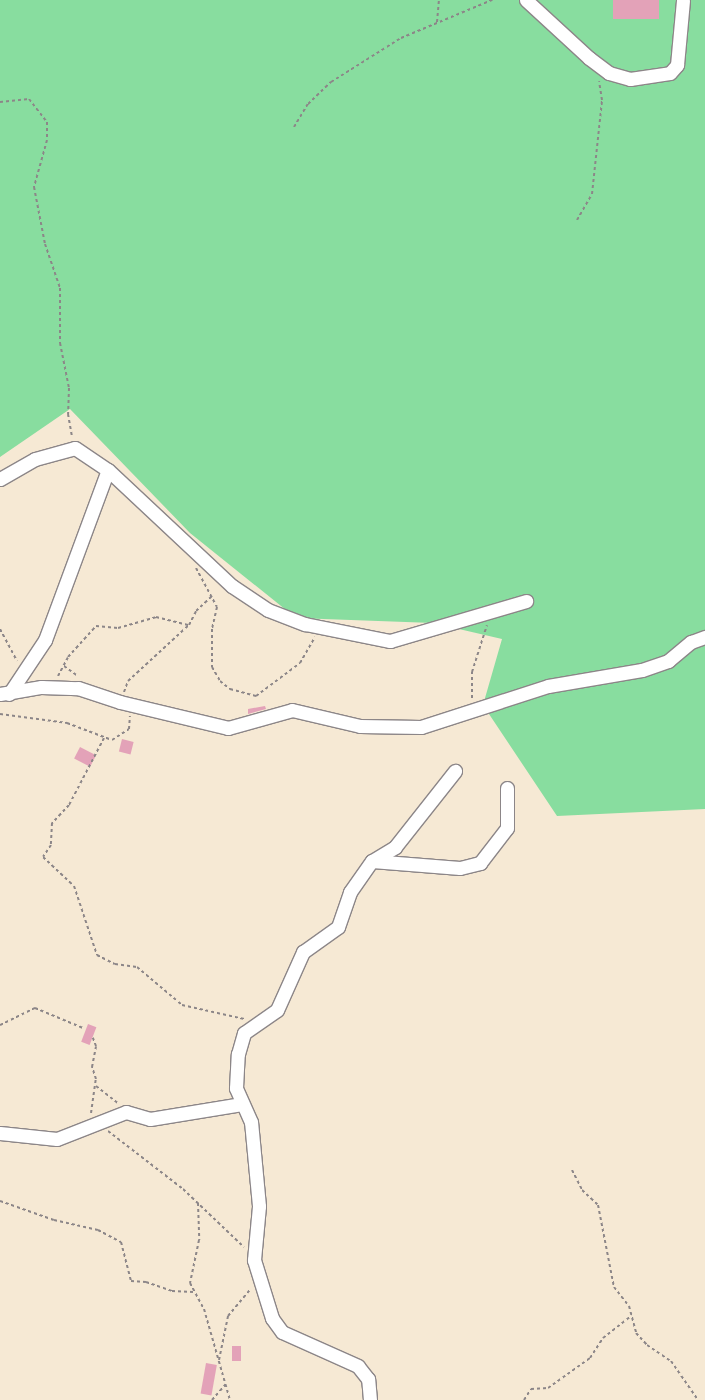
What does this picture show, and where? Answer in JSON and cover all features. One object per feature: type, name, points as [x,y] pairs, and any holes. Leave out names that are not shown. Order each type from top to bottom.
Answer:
[{"type":"street","points":[[526,0],[589,58],[609,73],[630,79],[670,72],[677,65],[683,0]]},
{"type":"street","points":[[1,481],[35,459],[75,448],[108,470],[192,552],[237,590],[268,610],[321,627],[390,641],[526,601]]},
{"type":"street","points":[[5,694],[22,677],[45,640],[108,470]]},
{"type":"street","points":[[5,694],[51,687],[78,688],[124,703],[228,728],[292,710],[360,726],[421,727],[475,711],[548,686],[642,670],[668,661],[691,642],[705,637]]},
{"type":"street","points":[[370,1400],[368,1379],[358,1366],[279,1330],[257,1274],[255,1255],[259,1206],[251,1122],[236,1088],[240,1043],[244,1033],[277,1010],[303,952],[338,927],[350,892],[372,861],[395,847],[455,771]]},
{"type":"street","points":[[372,861],[460,868],[480,863],[507,828],[507,788]]},
{"type":"street","points":[[0,1133],[56,1139],[93,1123],[134,1113],[156,1118],[242,1104]]},
{"type":"path","points":[[437,22],[439,0]]},
{"type":"path","points":[[294,128],[308,104],[331,82],[401,38],[492,0]]},
{"type":"path","points":[[577,220],[592,194],[602,100],[597,77]]},
{"type":"path","points":[[0,102],[29,99],[47,122],[47,140],[34,186],[45,244],[60,288],[60,343],[69,388],[68,414],[75,448]]},
{"type":"path","points":[[192,552],[197,571],[213,595],[217,609],[212,629],[212,667],[220,681],[239,693],[256,696],[300,663],[321,627]]},
{"type":"path","points":[[0,714],[67,723],[93,730],[104,738],[118,738],[128,729],[124,703],[128,681],[189,625],[196,611],[213,595]]},
{"type":"path","points":[[51,687],[68,657],[96,626],[118,628],[156,617],[189,625]]},
{"type":"path","points":[[475,711],[472,672],[482,637],[491,623]]},
{"type":"path","points":[[0,629],[22,677]]},
{"type":"path","points":[[104,738],[69,805],[52,823],[51,845],[43,857],[74,886],[98,955],[115,964],[137,967],[191,1008],[259,1022]]},
{"type":"path","points":[[0,1025],[35,1008],[83,1028]]},
{"type":"path","points":[[94,1038],[96,1085],[93,1123],[198,1203],[255,1255]]},
{"type":"path","points":[[96,1085],[134,1113]]},
{"type":"path","points":[[572,1170],[582,1190],[598,1206],[614,1287],[629,1306],[636,1333],[647,1345],[671,1361],[698,1400]]},
{"type":"path","points":[[0,1201],[54,1220],[98,1230],[121,1242],[131,1281],[146,1282],[172,1292],[193,1292]]},
{"type":"path","points":[[198,1203],[199,1240],[190,1283],[193,1292],[204,1308],[205,1322],[227,1383],[230,1400]]},
{"type":"path","points":[[219,1361],[228,1316],[249,1292],[257,1274]]},
{"type":"path","points":[[524,1400],[531,1389],[548,1388],[590,1358],[603,1338],[631,1316]]},
{"type":"path","points":[[212,1400],[227,1383]]},
{"type":"green space","points":[[0,0],[705,0],[705,809],[557,816],[483,705],[502,639],[433,623],[296,618],[190,533],[70,409],[0,457]]},
{"type":"building","points":[[613,0],[659,0],[659,19],[613,19]]},
{"type":"building","points":[[265,706],[266,709],[248,714],[248,709]]},
{"type":"building","points":[[122,739],[134,742],[130,755],[119,752]]},
{"type":"building","points":[[80,747],[96,755],[90,767],[74,759]]},
{"type":"building","points":[[88,1024],[96,1027],[90,1045],[81,1042]]},
{"type":"building","points":[[232,1346],[241,1346],[241,1361],[232,1361]]},
{"type":"building","points":[[206,1363],[217,1365],[211,1395],[201,1394]]}]
